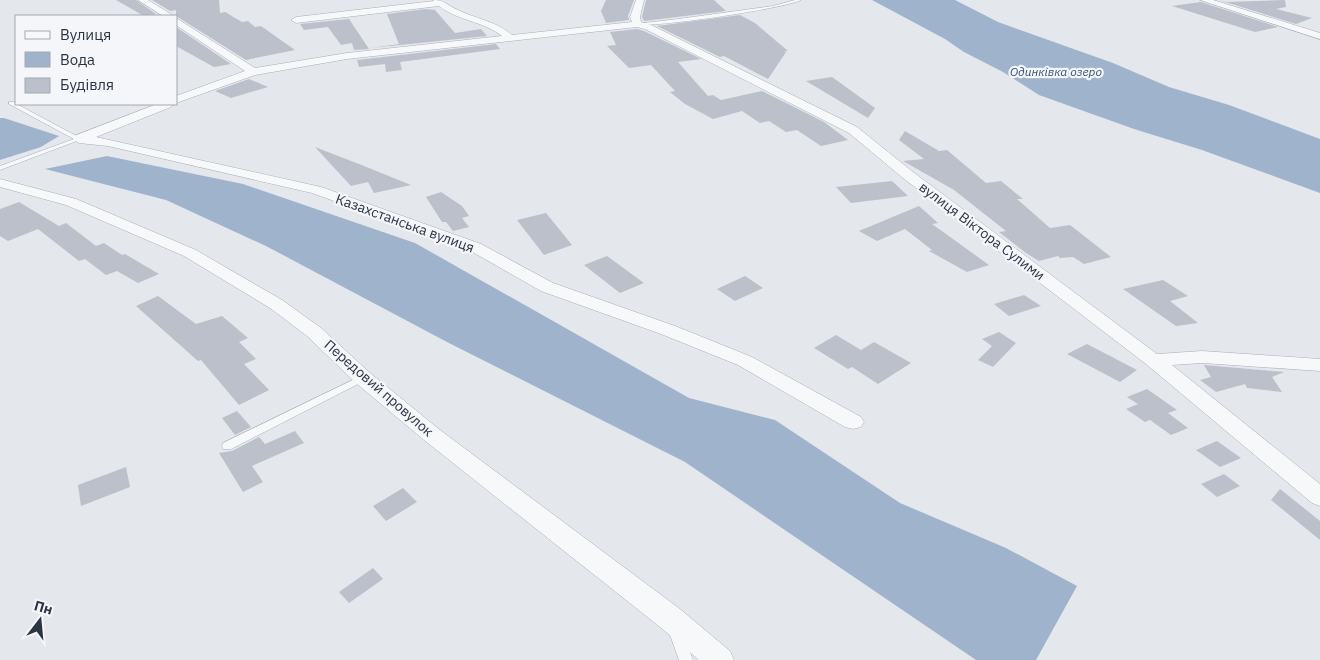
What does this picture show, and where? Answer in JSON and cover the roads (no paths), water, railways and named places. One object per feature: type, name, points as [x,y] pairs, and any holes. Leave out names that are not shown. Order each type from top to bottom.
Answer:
[{"type":"street","points":[[142,0],[167,15]]},
{"type":"street","points":[[178,99],[253,72],[347,56],[637,24],[635,18],[640,0]]},
{"type":"street","points":[[1204,0],[1320,36]]},
{"type":"street","points":[[296,20],[440,2],[455,12],[477,18],[502,30],[509,37]]},
{"type":"street","points":[[178,22],[253,72]]},
{"type":"street","name":"вулиця Віктора Сулими","points":[[637,24],[853,130],[908,175],[1122,338],[1154,360],[1320,497]]},
{"type":"street","points":[[79,139],[164,105]]},
{"type":"street","name":"Казахстанська вулиця","points":[[79,139],[108,142],[316,190],[475,247],[547,288],[668,330],[744,361],[852,422]]},
{"type":"street","name":"Передовий провулок","points":[[0,183],[71,202],[190,253],[276,304],[314,332],[363,378],[440,440],[670,618],[720,660]]},
{"type":"street","points":[[1154,360],[1202,357],[1320,365]]},
{"type":"lane","points":[[637,24],[702,17],[786,4],[799,0]]},
{"type":"lane","points":[[11,103],[79,139]]},
{"type":"lane","points":[[0,168],[79,139]]},
{"type":"lane","points":[[227,446],[363,378]]},
{"type":"lane","points":[[670,618],[686,660]]},
{"type":"water","name":"Одинківка озеро","points":[[872,0],[955,0],[998,22],[1113,63],[1169,87],[1229,105],[1320,139],[1320,193],[1202,150],[1134,129],[1039,95],[945,39]]},
{"type":"water","points":[[0,118],[59,136],[41,147],[0,160]]},
{"type":"water","points":[[107,156],[243,184],[415,243],[689,398],[775,420],[900,503],[1006,548],[1077,586],[1036,660],[976,660],[685,462],[447,342],[266,246],[166,200],[45,169]]}]
